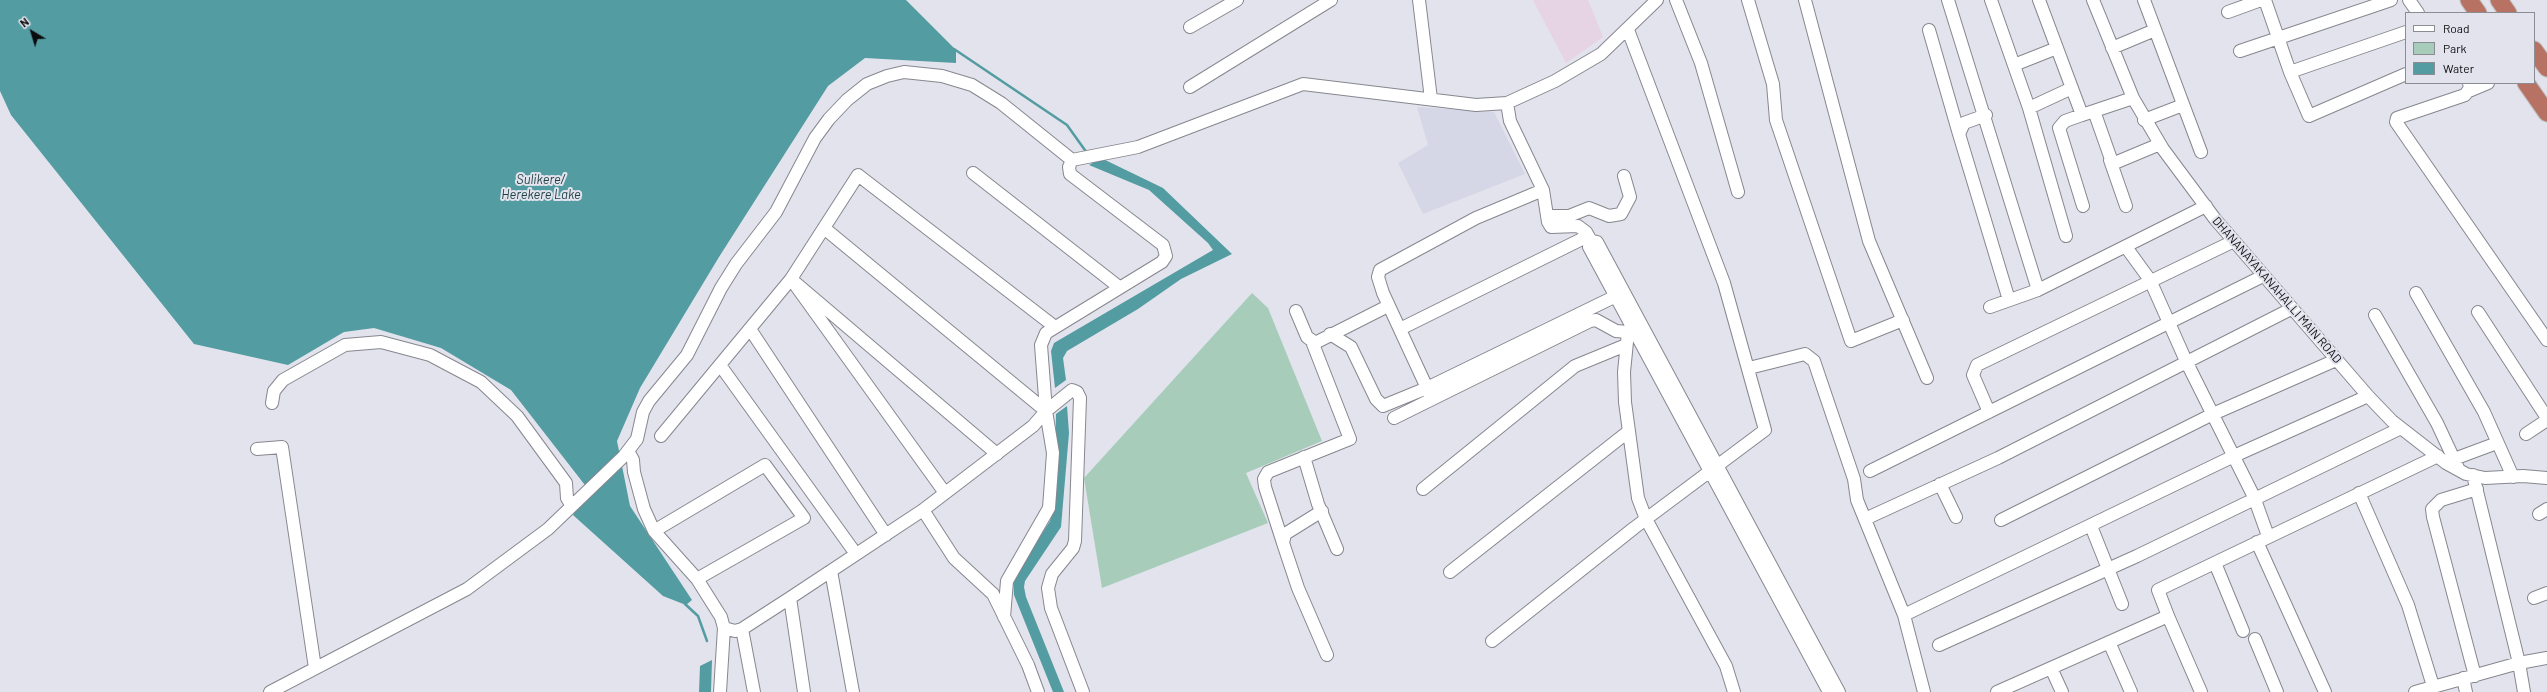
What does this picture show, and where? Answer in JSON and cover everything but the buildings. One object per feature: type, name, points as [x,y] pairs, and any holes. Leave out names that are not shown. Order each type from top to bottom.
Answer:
[{"type":"highway","points":[[2469,0],[2477,12]]},
{"type":"highway","points":[[2499,0],[2507,12]]},
{"type":"highway","points":[[2535,51],[2547,68]]},
{"type":"highway","points":[[2527,84],[2547,113]]},
{"type":"street","points":[[1190,27],[1237,0]]},
{"type":"street","points":[[1190,87],[1330,0]]},
{"type":"street","points":[[1419,0],[1431,99]]},
{"type":"street","points":[[1004,617],[1007,581],[1049,508],[1053,453],[1046,411],[1041,345],[1046,334],[1055,327],[1162,262],[1166,256],[1165,248],[1070,174],[1069,167],[1078,160],[1100,153],[1116,152],[1138,147],[1303,84],[1476,105],[1508,103],[1555,81],[1601,54],[1628,30],[1657,0]]},
{"type":"street","points":[[1676,0],[1701,63],[1738,192]]},
{"type":"street","points":[[1748,0],[1773,84],[1776,120],[1851,341],[1903,320]]},
{"type":"street","points":[[1805,0],[1858,209],[1869,241],[1927,378]]},
{"type":"street","points":[[1948,0],[1986,115],[2038,290]]},
{"type":"street","points":[[1991,0],[2029,108],[2066,236]]},
{"type":"street","points":[[2039,0],[2082,115]]},
{"type":"street","name":"DHANANAYAKANAHALLI MAIN ROAD","points":[[2093,0],[2132,98],[2160,144],[2234,241],[2291,309],[2368,396],[2401,428],[2438,456],[2473,475],[2485,478],[2547,478]]},
{"type":"street","points":[[2144,0],[2182,105],[2201,152]]},
{"type":"street","points":[[2228,12],[2261,0]]},
{"type":"street","points":[[2265,0],[2290,72],[2309,116],[2405,74]]},
{"type":"street","points":[[2240,51],[2278,38],[2364,4],[2390,0]]},
{"type":"street","points":[[2409,0],[2417,12]]},
{"type":"street","points":[[1492,641],[1646,519],[1765,430],[1749,368],[1724,283],[1628,30]]},
{"type":"street","points":[[1929,30],[2009,300]]},
{"type":"street","points":[[2112,48],[2155,30]]},
{"type":"street","points":[[2290,72],[2405,32]]},
{"type":"street","points":[[2014,65],[2057,48]]},
{"type":"street","points":[[270,692],[467,589],[548,529],[626,454],[637,439],[643,412],[649,401],[687,356],[721,288],[736,264],[776,212],[815,138],[842,105],[867,84],[886,76],[904,72],[942,76],[972,85],[1001,103],[1078,160]]},
{"type":"street","points":[[2483,84],[2469,87],[2464,95],[2397,118],[2396,122],[2547,340]]},
{"type":"street","points":[[2029,108],[2072,88]]},
{"type":"street","points":[[2083,206],[2059,128],[2065,121],[2132,98]]},
{"type":"street","points":[[1508,103],[1510,121],[1543,190],[1547,216],[1551,227],[1578,226],[1589,238],[1597,242],[1829,692]]},
{"type":"street","points":[[2144,120],[2182,105]]},
{"type":"street","points":[[2094,111],[2126,206]]},
{"type":"street","points":[[1959,134],[1964,123],[1986,115]]},
{"type":"street","points":[[2110,160],[2117,162],[2160,144]]},
{"type":"street","points":[[973,173],[1119,287]]},
{"type":"street","points":[[661,436],[791,279],[858,175],[1055,327]]},
{"type":"street","points":[[1547,216],[1569,216],[1589,208],[1609,216],[1621,214],[1630,197],[1624,176]]},
{"type":"street","points":[[1433,400],[1388,306],[1378,277],[1382,267],[1476,218],[1543,190]]},
{"type":"street","points":[[1990,307],[2038,290],[2206,206]]},
{"type":"street","points":[[824,228],[1046,411]]},
{"type":"street","points":[[1589,238],[1589,247],[1616,296],[1630,329],[1714,469],[1839,692]]},
{"type":"street","points":[[1400,329],[1589,238]]},
{"type":"street","points":[[1989,412],[1973,375],[1978,365],[2150,280],[2234,241]]},
{"type":"street","points":[[2126,247],[2150,280],[2186,361],[2254,497],[2262,539],[2325,692]]},
{"type":"street","points":[[1870,471],[2263,276]]},
{"type":"street","points":[[791,279],[997,454]]},
{"type":"street","points":[[791,279],[945,493]]},
{"type":"street","points":[[2416,293],[2484,412],[2513,477]]},
{"type":"street","points":[[1330,334],[1351,347],[1376,400],[1383,406],[1427,388],[1616,296]]},
{"type":"street","points":[[1327,655],[1298,588],[1265,488],[1264,478],[1268,472],[1350,439],[1312,346],[1314,342],[1388,306]]},
{"type":"street","points":[[1865,519],[1998,458],[2186,361],[2291,309]]},
{"type":"street","points":[[1296,311],[1307,337],[1314,342]]},
{"type":"street","points":[[2478,312],[2547,419],[2526,434]]},
{"type":"street","points":[[2375,315],[2437,423],[2456,465],[2497,443]]},
{"type":"street","points":[[1394,418],[1590,321],[1596,320],[1616,331],[1630,329]]},
{"type":"street","points":[[750,329],[886,535]]},
{"type":"street","points":[[1630,329],[1626,345],[1624,372],[1629,431],[1638,498],[1646,519],[1712,639],[1735,689]]},
{"type":"street","points":[[272,403],[274,391],[284,380],[345,345],[382,342],[430,355],[481,382],[517,416],[566,483],[567,498],[574,504]]},
{"type":"street","points":[[1423,490],[1575,366],[1626,345]]},
{"type":"street","points":[[1749,368],[1805,354],[1812,358],[1854,479],[1857,500],[1904,615],[1924,692]]},
{"type":"street","points":[[2000,520],[2213,414],[2336,360]]},
{"type":"street","points":[[720,365],[856,554]]},
{"type":"street","points":[[724,628],[735,631],[742,629],[924,510],[1033,426],[1046,411],[1072,390],[1078,392],[1080,398],[1075,541],[1073,548],[1052,574],[1048,588],[1051,608],[1082,692]]},
{"type":"street","points":[[1904,615],[2234,456],[2368,396]]},
{"type":"street","points":[[1940,645],[2107,569],[2254,497],[2401,428]]},
{"type":"street","points":[[1450,572],[1629,431]]},
{"type":"street","points":[[257,449],[282,447],[315,668]]},
{"type":"street","points":[[626,454],[634,460],[634,472],[644,509],[654,531],[697,579],[721,617],[724,628],[720,692]]},
{"type":"street","points":[[2202,692],[2158,590],[2438,456]]},
{"type":"street","points":[[1304,457],[1337,549]]},
{"type":"street","points":[[654,531],[765,465],[804,518],[697,579]]},
{"type":"street","points":[[2473,475],[2519,664],[2524,692]]},
{"type":"street","points":[[1940,484],[1956,517]]},
{"type":"street","points":[[2466,692],[2469,677],[2432,517],[2432,509],[2441,500],[2476,489]]},
{"type":"street","points":[[2359,493],[2408,604],[2433,686]]},
{"type":"street","points":[[924,510],[954,558],[993,594],[1028,665],[1038,692]]},
{"type":"street","points":[[1283,543],[1285,534],[1322,510]]},
{"type":"street","points":[[2091,526],[2122,604]]},
{"type":"street","points":[[2215,563],[2243,631]]},
{"type":"street","points":[[831,571],[853,692]]},
{"type":"street","points":[[2534,598],[2547,593]]},
{"type":"street","points":[[790,598],[804,692]]},
{"type":"street","points":[[2005,690],[2168,616]]},
{"type":"street","points":[[742,629],[754,692]]},
{"type":"street","points":[[2255,639],[2277,692]]},
{"type":"street","points":[[2109,642],[2131,692]]},
{"type":"street","points":[[2414,692],[2547,658]]},
{"type":"street","points":[[2051,668],[2062,692]]},
{"type":"shaded area","points":[[1533,0],[1588,0],[1603,37],[1566,63]]},
{"type":"shaded area","points":[[1417,107],[1494,112],[1525,174],[1423,214],[1398,163],[1428,145]]},
{"type":"green space","points":[[1252,293],[1268,308],[1322,441],[1246,473],[1268,523],[1102,588],[1084,478]]},
{"type":"water","name":"Sulikere/ Herekere Lake","points":[[0,0],[906,0],[956,50],[956,63],[865,58],[828,86],[719,257],[640,388],[617,441],[630,506],[692,600],[686,605],[663,596],[573,515],[588,489],[511,390],[441,348],[374,328],[344,332],[288,365],[194,344],[11,115],[0,91]]},
{"type":"water","points":[[1101,158],[1163,188],[1232,254],[1181,279],[1138,309],[1067,351],[1063,358],[1066,380],[1055,388],[1051,351],[1054,343],[1213,250],[1208,243],[1149,190],[1089,165]]},
{"type":"water","points":[[1067,406],[1069,433],[1061,527],[1025,581],[1024,587],[1026,597],[1064,692],[1053,692],[1014,595],[1013,578],[1050,521],[1054,507],[1056,414]]},
{"type":"water","points":[[712,660],[711,692],[699,692],[700,666]]},
{"type":"waterway","points":[[954,49],[1067,125],[1087,153]]},
{"type":"waterway","points":[[685,604],[698,616],[707,641]]},
{"type":"tunnel","points":[[2535,54],[2547,46]]}]
